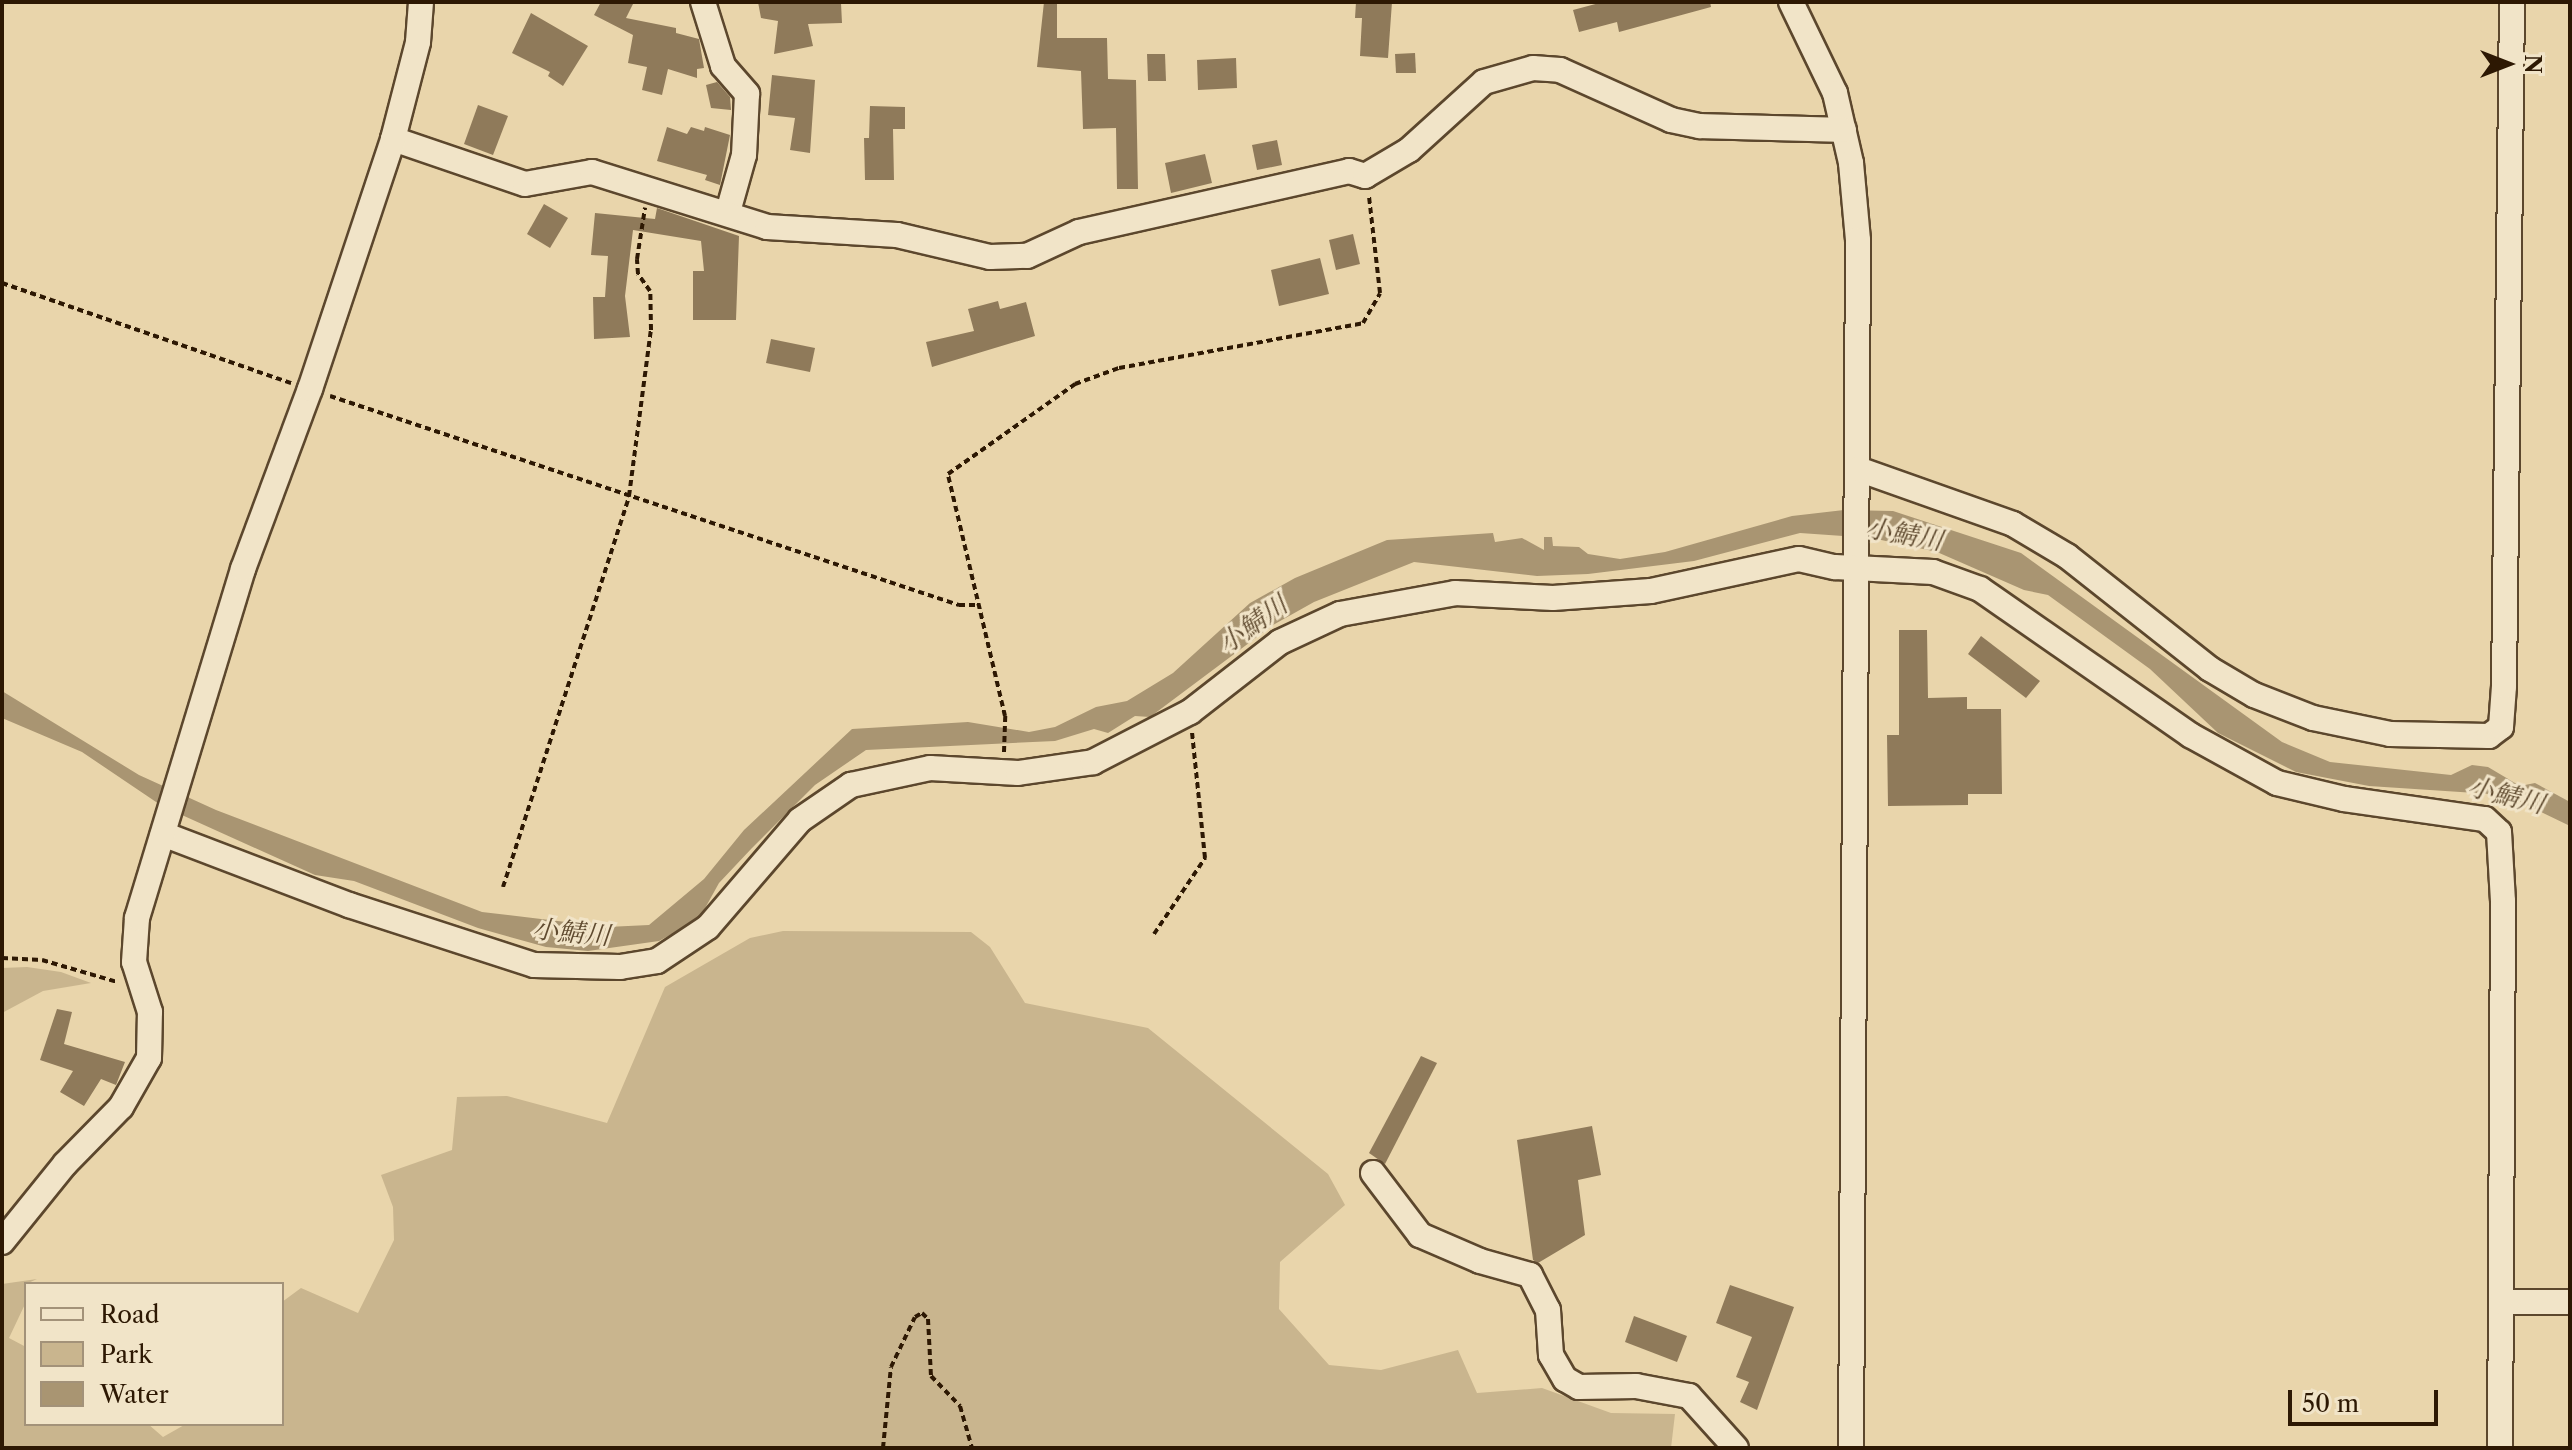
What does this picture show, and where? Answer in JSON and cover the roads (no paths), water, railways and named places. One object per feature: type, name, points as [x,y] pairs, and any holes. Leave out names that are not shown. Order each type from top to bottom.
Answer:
[{"type":"street","points":[[2,1242],[137,1084],[149,1058],[150,1012],[139,979],[137,918],[185,769],[243,569],[310,389],[393,139],[418,42],[421,2]]},
{"type":"street","points":[[703,2],[723,66],[747,94],[744,155],[728,212]]},
{"type":"street","points":[[1791,2],[1835,93],[1844,130],[1858,240],[1851,1448]]},
{"type":"street","points":[[1858,478],[2013,524],[2067,556],[2210,669],[2254,695],[2313,718],[2390,734],[2489,736],[2501,727],[2504,686],[2512,2]]},
{"type":"street","points":[[393,139],[525,184],[592,172],[648,193],[728,212],[767,227],[897,235],[990,257],[1027,256],[1079,232],[1349,171],[1365,176],[1409,150],[1484,82],[1533,68],[1560,70],[1686,123],[1844,130]]},
{"type":"street","points":[[165,830],[349,905],[534,965],[620,967],[657,961],[708,927],[800,820],[851,785],[930,768],[1004,769],[1093,762],[1190,712],[1280,642],[1340,614],[1399,600],[1455,593],[1553,598],[1651,591],[1799,559],[1857,562],[1933,572],[1980,589],[2190,735],[2277,783],[2344,799],[2485,819],[2499,832],[2503,901],[2500,1448]]},
{"type":"street","points":[[1373,1173],[1420,1235],[1480,1261],[1530,1275],[1548,1310],[1551,1355],[1565,1379],[1579,1387],[1636,1386],[1689,1396],[1736,1448]]},
{"type":"street","points":[[2501,1302],[2570,1302]]},
{"type":"water","name":"小鯖川","points":[[1844,510],[1893,511],[2021,553],[2282,742],[2330,762],[2451,775],[2472,765],[2488,767],[2520,786],[2535,783],[2570,802],[2570,826],[2506,795],[2369,786],[2296,772],[2218,733],[2150,669],[2048,595],[2024,590],[1937,552],[1872,538],[1800,533],[1694,561],[1588,574],[1537,576],[1414,562],[1314,602],[1273,625],[1150,717],[1135,716],[1108,733],[1094,729],[1055,741],[866,750],[815,785],[752,848],[719,883],[699,919],[659,941],[588,951],[546,947],[478,928],[354,881],[315,875],[162,806],[82,752],[2,718],[2,691],[139,775],[216,810],[482,912],[607,927],[649,925],[704,879],[744,830],[852,729],[968,722],[1029,732],[1055,727],[1096,707],[1127,701],[1173,673],[1250,603],[1295,578],[1387,540],[1493,533],[1495,542],[1522,538],[1544,550],[1544,537],[1552,537],[1553,546],[1579,547],[1588,554],[1620,559],[1665,552],[1792,516]]}]
